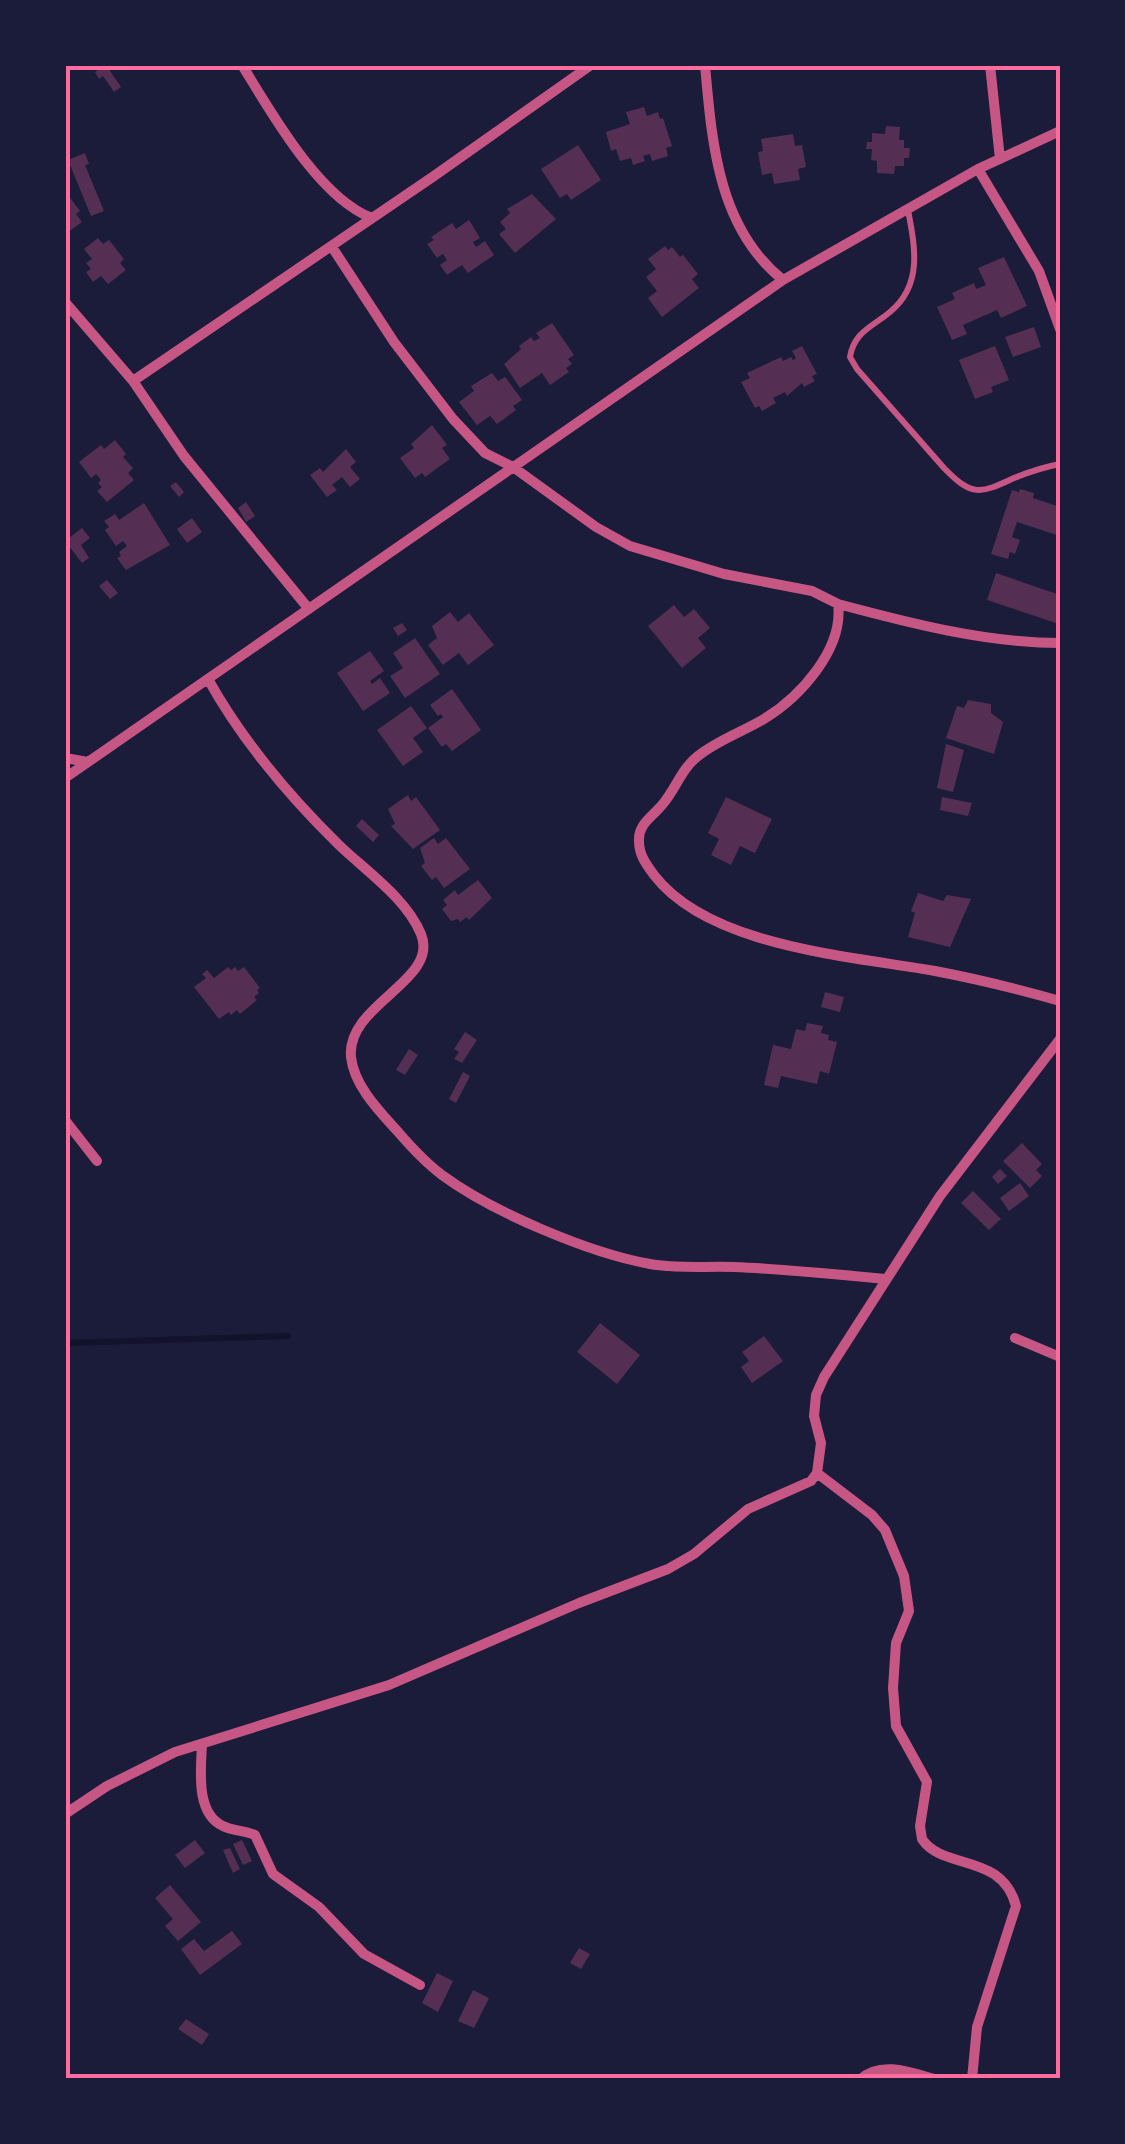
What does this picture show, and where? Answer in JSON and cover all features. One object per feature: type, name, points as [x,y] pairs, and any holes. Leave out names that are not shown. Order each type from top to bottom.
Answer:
[{"type":"street","points":[[242,65],[314,169],[345,203],[372,218]]},
{"type":"street","points":[[132,382],[591,65]]},
{"type":"street","points":[[705,65],[714,147],[728,204],[752,250],[783,280]]},
{"type":"street","points":[[990,65],[1000,159]]},
{"type":"street","points":[[65,778],[783,280],[978,169],[1060,131]]},
{"type":"street","points":[[978,169],[1039,271],[1060,328]]},
{"type":"street","points":[[332,247],[386,330],[484,453],[513,467],[630,546],[724,574],[812,591],[838,604],[1000,638],[1060,643]]},
{"type":"street","points":[[65,302],[308,608]]},
{"type":"street","points":[[838,604],[837,629],[816,669],[770,715],[724,738],[688,765],[667,799],[642,824],[638,840],[643,860],[682,903],[711,919],[768,940],[842,957],[976,979],[1060,1001]]},
{"type":"street","points":[[208,679],[226,712],[264,764],[418,927],[424,954],[414,970],[362,1022],[352,1036],[351,1056],[354,1071],[369,1098],[441,1175],[537,1225],[618,1256],[651,1264],[885,1279]]},
{"type":"street","points":[[65,758],[90,762]]},
{"type":"street","points":[[65,1814],[175,1752],[389,1685],[668,1569],[694,1554],[748,1508],[811,1481],[818,1474],[821,1443],[814,1416],[816,1395],[940,1196],[1060,1040]]},
{"type":"street","points":[[65,1120],[97,1161]]},
{"type":"street","points":[[1015,1338],[1060,1358]]},
{"type":"street","points":[[818,1474],[886,1530],[904,1576],[909,1611],[896,1642],[892,1688],[896,1726],[928,1782],[920,1826],[922,1840],[927,1847],[994,1874],[1006,1884],[1016,1906],[977,2027],[972,2079]]},
{"type":"street","points":[[202,1744],[201,1786],[212,1818],[221,1826],[254,1835],[273,1874],[318,1907],[364,1954],[420,1985]]},
{"type":"street","points":[[860,2079],[874,2070],[896,2070],[934,2079]]},
{"type":"lane","points":[[908,208],[914,243],[913,279],[906,297],[857,336],[850,357],[857,370],[958,483],[972,490],[993,489],[1060,464]]},
{"type":"building","points":[[96,65],[106,65],[121,87],[114,92],[103,76],[99,79]]},
{"type":"building","points":[[644,107],[647,116],[658,112],[663,118],[672,146],[666,148],[668,156],[652,161],[650,154],[643,156],[645,161],[633,165],[631,158],[620,161],[616,149],[611,151],[606,132],[630,124],[626,112]]},
{"type":"building","points":[[886,126],[900,127],[899,140],[904,140],[904,148],[910,148],[909,158],[904,158],[904,166],[895,166],[894,174],[877,173],[877,161],[871,160],[872,149],[866,149],[867,142],[872,142],[872,133],[885,134]]},
{"type":"building","points":[[793,134],[795,146],[802,145],[806,167],[798,169],[800,180],[774,184],[772,173],[762,175],[758,152],[763,151],[761,139]]},
{"type":"building","points":[[578,145],[601,180],[571,200],[567,194],[560,198],[541,169]]},
{"type":"building","points":[[85,153],[89,164],[85,165],[104,211],[91,216],[68,160]]},
{"type":"building","points":[[65,191],[80,211],[76,214],[82,222],[65,234]]},
{"type":"building","points":[[532,194],[556,219],[515,253],[499,234],[506,229],[500,222],[510,213],[507,209]]},
{"type":"building","points":[[469,220],[480,238],[473,242],[476,247],[485,241],[494,255],[468,273],[462,265],[447,275],[440,265],[447,260],[443,254],[437,258],[427,244],[452,223],[456,229]]},
{"type":"building","points":[[98,238],[103,244],[109,240],[124,259],[120,263],[126,270],[108,284],[101,276],[93,282],[86,272],[91,269],[86,263],[92,259],[84,249]]},
{"type":"building","points":[[665,246],[668,250],[672,247],[680,257],[683,255],[698,274],[692,279],[699,288],[662,317],[648,298],[657,291],[646,277],[656,269],[648,259]]},
{"type":"building","points":[[1004,257],[1027,306],[1001,318],[997,310],[963,325],[967,334],[952,340],[937,307],[955,299],[952,293],[974,283],[976,289],[986,285],[978,268]]},
{"type":"building","points":[[552,323],[574,355],[568,359],[572,364],[566,368],[569,372],[550,385],[542,373],[520,388],[504,364],[521,349],[519,346],[531,337],[534,341],[540,338],[536,333]]},
{"type":"building","points":[[1034,327],[1041,347],[1013,357],[1005,337]]},
{"type":"building","points":[[802,346],[817,374],[812,376],[815,381],[804,387],[802,383],[787,396],[785,392],[773,398],[776,403],[762,411],[759,406],[755,408],[741,382],[750,378],[747,373],[781,357],[783,361],[791,357],[793,360],[796,358],[792,351]]},
{"type":"building","points":[[995,346],[1009,380],[975,399],[959,360]]},
{"type":"building","points":[[492,373],[498,381],[505,377],[522,400],[513,406],[516,410],[497,424],[490,416],[477,425],[459,402],[474,391],[471,386]]},
{"type":"building","points":[[432,425],[447,445],[442,448],[450,459],[425,477],[422,473],[415,478],[400,458],[414,448],[411,444]]},
{"type":"building","points":[[115,440],[133,468],[128,473],[134,480],[107,502],[97,491],[102,487],[98,483],[101,480],[96,474],[91,478],[79,462],[101,445],[104,449]]},
{"type":"building","points":[[346,449],[356,462],[350,467],[360,479],[350,487],[342,477],[332,485],[337,490],[327,497],[310,475],[320,468],[323,472]]},
{"type":"building","points":[[176,482],[184,492],[179,497],[170,486]]},
{"type":"building","points":[[1020,489],[1060,507],[1060,536],[1017,522],[1012,537],[1020,540],[1015,554],[1010,552],[1008,559],[991,554],[1012,490]]},
{"type":"building","points":[[246,502],[255,516],[246,522],[238,508]]},
{"type":"building","points":[[144,503],[170,545],[126,570],[117,558],[127,546],[123,541],[116,546],[104,521],[115,514],[119,520]]},
{"type":"building","points":[[192,518],[202,532],[187,543],[177,529]]},
{"type":"building","points":[[82,528],[90,538],[81,545],[89,558],[82,563],[65,541]]},
{"type":"building","points":[[996,573],[1060,595],[1059,624],[987,600]]},
{"type":"building","points":[[107,580],[118,593],[110,599],[99,586]]},
{"type":"building","points":[[674,605],[684,617],[694,609],[710,628],[698,638],[706,648],[682,668],[648,626]]},
{"type":"building","points":[[450,612],[458,622],[469,613],[494,645],[468,665],[459,653],[443,665],[428,645],[437,638],[432,626]]},
{"type":"building","points":[[402,623],[407,630],[398,636],[393,628]]},
{"type":"building","points":[[415,638],[440,674],[405,698],[390,676],[403,668],[393,653]]},
{"type":"building","points":[[370,651],[384,671],[370,681],[372,684],[380,678],[390,693],[363,711],[337,673]]},
{"type":"building","points":[[452,689],[481,730],[452,751],[446,744],[442,747],[428,728],[443,717],[430,705]]},
{"type":"building","points":[[968,700],[991,704],[991,713],[1003,722],[994,754],[946,738],[957,706],[964,708]]},
{"type":"building","points":[[411,706],[427,728],[413,738],[423,752],[403,766],[377,730]]},
{"type":"building","points":[[946,744],[964,750],[953,792],[937,788]]},
{"type":"building","points":[[408,795],[411,801],[416,797],[440,830],[413,849],[391,826],[395,824],[388,809]]},
{"type":"building","points":[[726,797],[772,819],[755,853],[740,846],[731,865],[711,855],[719,839],[708,833]]},
{"type":"building","points":[[942,797],[972,803],[968,816],[940,810]]},
{"type":"building","points":[[362,819],[379,835],[373,842],[356,826]]},
{"type":"building","points":[[434,838],[438,844],[446,838],[470,869],[444,888],[421,866],[425,863],[420,848]]},
{"type":"building","points":[[478,880],[492,898],[469,920],[467,917],[460,922],[451,921],[442,909],[447,905],[443,900],[455,890],[458,895]]},
{"type":"building","points":[[918,893],[943,901],[947,895],[971,899],[950,947],[908,937]]},
{"type":"building","points":[[228,967],[238,971],[244,967],[260,988],[254,997],[257,1000],[240,1014],[237,1010],[219,1019],[194,987],[206,978],[202,974],[207,970],[214,978]]},
{"type":"building","points":[[825,992],[844,997],[840,1012],[821,1007]]},
{"type":"building","points":[[807,1023],[823,1026],[821,1033],[837,1042],[829,1074],[820,1071],[817,1084],[781,1076],[778,1088],[764,1085],[773,1045],[791,1049],[796,1029],[805,1031]]},
{"type":"building","points":[[465,1032],[477,1040],[462,1063],[454,1059],[459,1052],[454,1049]]},
{"type":"building","points":[[409,1049],[418,1055],[405,1075],[396,1070]]},
{"type":"building","points":[[463,1072],[470,1076],[456,1103],[449,1099]]},
{"type":"building","points":[[1022,1143],[1042,1164],[1036,1170],[1042,1176],[1030,1188],[1003,1161]]},
{"type":"building","points":[[1000,1169],[1007,1176],[998,1184],[992,1177]]},
{"type":"building","points":[[1020,1183],[1029,1196],[1009,1211],[1000,1198]]},
{"type":"building","points":[[973,1191],[1001,1219],[989,1230],[961,1203]]},
{"type":"building","points":[[600,1323],[640,1355],[617,1384],[577,1352]]},
{"type":"building","points":[[764,1336],[783,1361],[752,1383],[741,1367],[749,1361],[742,1352]]},
{"type":"building","points":[[195,1840],[205,1853],[185,1868],[175,1855]]},
{"type":"building","points":[[242,1840],[252,1861],[243,1865],[233,1844]]},
{"type":"building","points":[[230,1848],[240,1869],[233,1873],[223,1850]]},
{"type":"building","points":[[170,1885],[201,1922],[178,1941],[165,1926],[173,1919],[155,1898]]},
{"type":"building","points":[[232,1931],[242,1944],[200,1975],[181,1949],[194,1939],[204,1951]]},
{"type":"building","points":[[579,1948],[590,1954],[581,1969],[570,1963]]},
{"type":"building","points":[[437,1973],[453,1981],[438,2012],[422,2003]]},
{"type":"building","points":[[473,1990],[489,1998],[474,2028],[458,2021]]},
{"type":"building","points":[[186,2019],[209,2034],[202,2045],[178,2029]]},
{"type":"waterway","points":[[65,1343],[288,1336]]}]
